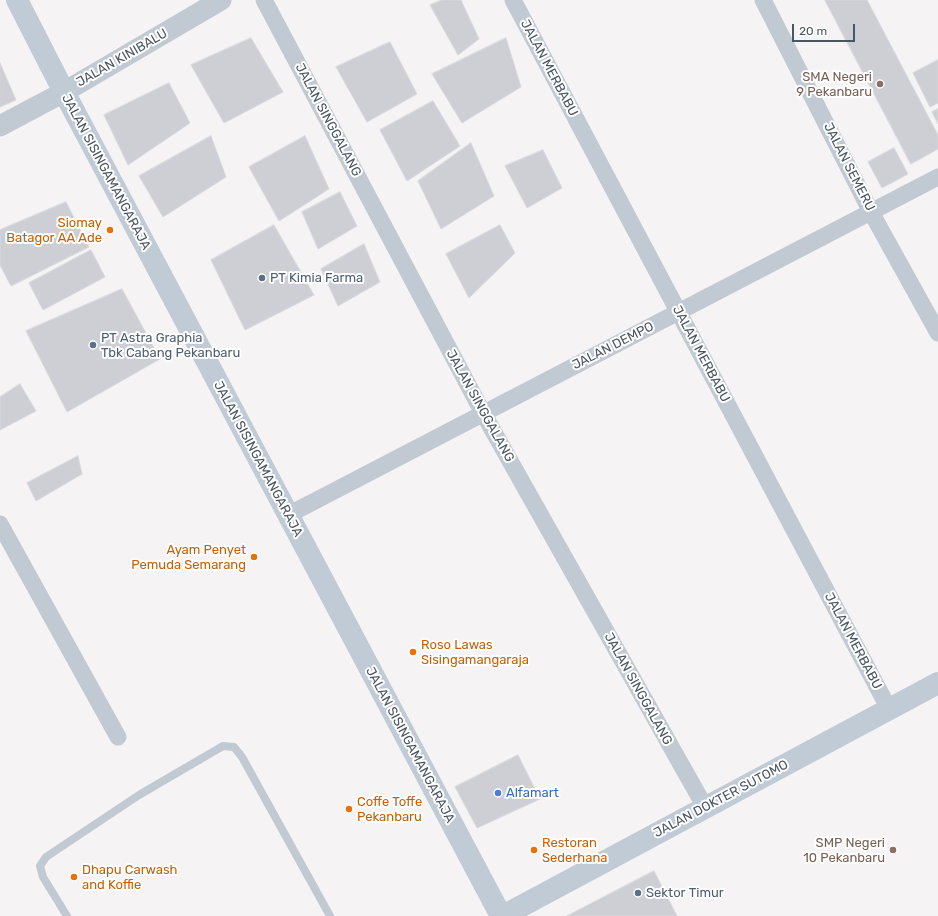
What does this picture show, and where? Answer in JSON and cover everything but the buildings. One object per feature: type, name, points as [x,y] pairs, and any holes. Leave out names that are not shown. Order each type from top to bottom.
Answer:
[{"type":"main road","name":"JALAN SISINGAMANGARAJA","points":[[17,0],[64,92],[502,916]]},
{"type":"main road","name":"JALAN DOKTER SUTOMO","points":[[502,916],[938,683]]},
{"type":"street","name":"JALAN KINIBALU","points":[[0,126],[64,92],[221,0]]},
{"type":"street","name":"JALAN SINGGALANG","points":[[264,0],[483,413],[705,807]]},
{"type":"street","name":"JALAN MERBABU","points":[[513,0],[889,709]]},
{"type":"street","name":"JALAN SEMERU","points":[[763,0],[871,212],[938,333]]},
{"type":"street","name":"JALAN DEMPO","points":[[288,515],[938,177]]},
{"type":"street","points":[[0,524],[118,737]]},
{"type":"lane","points":[[67,916],[43,877],[40,866],[46,857],[139,795],[223,746],[234,747],[242,757],[330,916]]},
{"type":"place","name":"SMA Negeri 9 Pekanbaru","points":[[880,84]]},
{"type":"place","name":"Siomay Batagor AA Ade","points":[[110,230]]},
{"type":"place","name":"PT Kimia Farma","points":[[262,278]]},
{"type":"place","name":"PT Astra Graphia Tbk Cabang Pekanbaru","points":[[93,345]]},
{"type":"place","name":"Ayam Penyet Pemuda Semarang","points":[[254,557]]},
{"type":"place","name":"Roso Lawas Sisingamangaraja","points":[[413,652]]},
{"type":"place","name":"Alfamart","points":[[498,793]]},
{"type":"place","name":"Coffe Toffe Pekanbaru","points":[[349,809]]},
{"type":"place","name":"Restoran Sederhana","points":[[534,850]]},
{"type":"place","name":"SMP Negeri 10 Pekanbaru","points":[[893,850]]},
{"type":"place","name":"Dhapu Carwash and Koffie","points":[[74,877]]},
{"type":"place","name":"Sektor Timur","points":[[638,893]]}]
